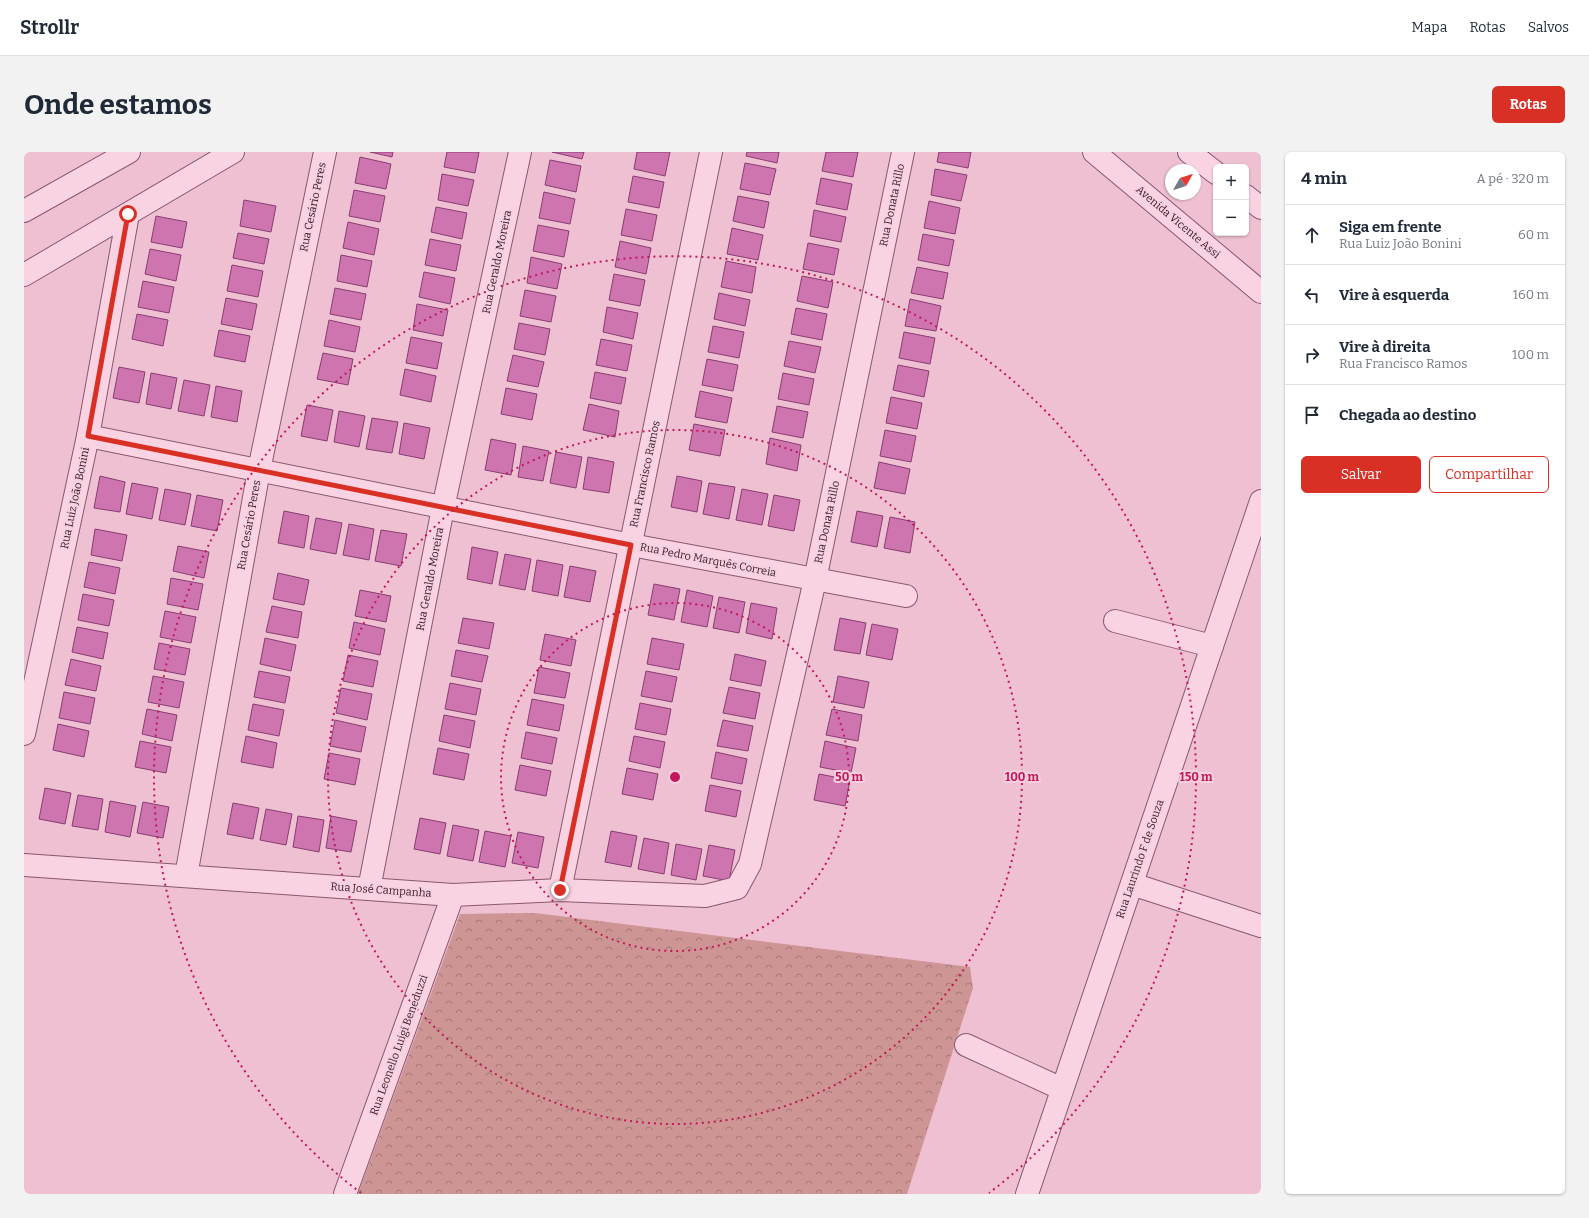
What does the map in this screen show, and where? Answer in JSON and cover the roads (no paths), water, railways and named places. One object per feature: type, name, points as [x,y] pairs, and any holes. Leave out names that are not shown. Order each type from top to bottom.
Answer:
[{"type":"street","points":[[24,211],[129,152]]},
{"type":"street","points":[[24,275],[233,152]]},
{"type":"street","name":"Rua Cesário Peres","points":[[186,876],[259,470],[325,152]]},
{"type":"street","name":"Rua Geraldo Moreira","points":[[369,889],[444,508],[520,152]]},
{"type":"street","name":"Rua Francisco Ramos","points":[[560,890],[711,152]]},
{"type":"street","name":"Rua Donata Rillo","points":[[737,888],[750,864],[815,580],[902,152]]},
{"type":"street","name":"Avenida Vicente Assi","points":[[1094,152],[1261,292]]},
{"type":"street","points":[[1189,152],[1213,171]]},
{"type":"street","points":[[1249,198],[1261,208]]},
{"type":"street","name":"Rua Luiz João Bonini","points":[[24,734],[88,436],[128,214]]},
{"type":"street","name":"Rua Pedro Marquês Correia","points":[[88,436],[631,545],[906,596]]},
{"type":"street","name":"Rua Laurindo F de Souza","points":[[1027,1194],[1261,501]]},
{"type":"street","points":[[1115,620],[1212,646]]},
{"type":"street","name":"Rua José Campanha","points":[[24,865],[453,895],[560,890],[705,896],[737,888]]},
{"type":"street","points":[[1132,884],[1261,926]]},
{"type":"street","name":"Rua Leonello Luigi Beneduzzi","points":[[346,1194],[453,895]]},
{"type":"street","points":[[966,1045],[1062,1089]]}]
